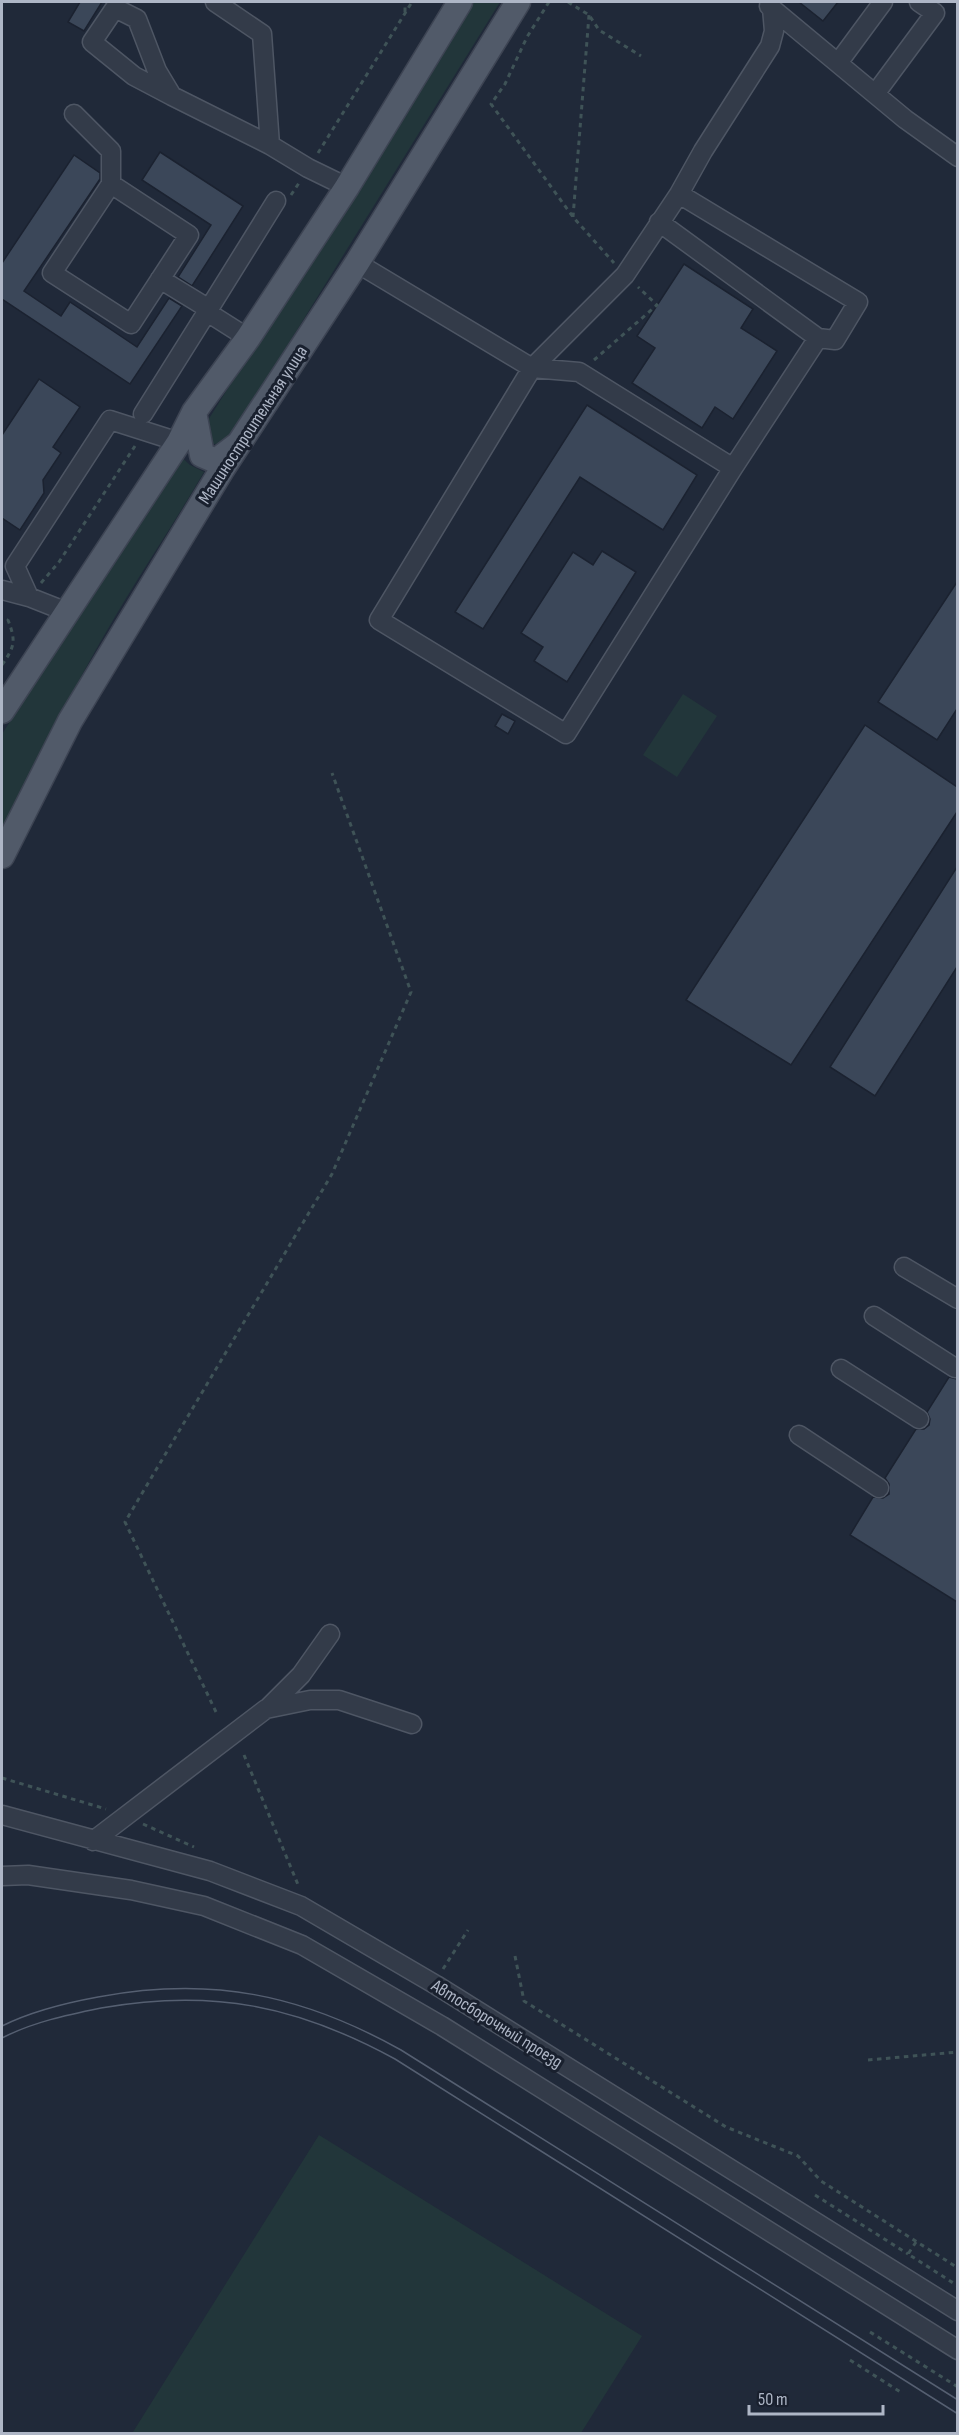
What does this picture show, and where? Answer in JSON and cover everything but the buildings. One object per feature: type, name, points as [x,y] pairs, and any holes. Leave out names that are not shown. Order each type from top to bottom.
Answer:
[{"type":"main road","points":[[2,711],[179,442],[194,412],[248,338],[347,187],[460,2]]},
{"type":"main road","name":"Машиностроительная улица","points":[[2,856],[70,721],[239,443],[357,263],[518,2]]},
{"type":"main road","points":[[194,412],[202,455],[216,461],[239,443]]},
{"type":"street","points":[[215,2],[262,34],[270,145]]},
{"type":"street","points":[[838,63],[884,2]]},
{"type":"street","points":[[875,94],[935,13],[919,2]]},
{"type":"street","points":[[172,96],[157,71],[137,19],[112,5],[92,42],[134,76],[172,96],[270,145],[308,168],[347,187]]},
{"type":"street","points":[[767,5],[875,94],[957,157]]},
{"type":"street","points":[[767,5],[774,32],[770,46],[703,151],[679,194],[625,275],[532,368],[379,620],[566,734],[733,468],[818,338]]},
{"type":"street","points":[[74,114],[111,152],[111,184],[52,273],[131,324],[189,235],[111,184]]},
{"type":"street","points":[[659,222],[818,338],[836,340],[858,302],[679,194]]},
{"type":"street","points":[[143,414],[276,201]]},
{"type":"street","points":[[357,263],[532,368],[579,372],[733,468]]},
{"type":"street","points":[[160,279],[248,338]]},
{"type":"street","points":[[29,597],[15,566],[110,420],[179,442]]},
{"type":"street","points":[[2,590],[29,597],[67,612]]},
{"type":"street","points":[[904,1267],[957,1299]]},
{"type":"street","points":[[874,1316],[955,1368]]},
{"type":"street","points":[[841,1369],[919,1419]]},
{"type":"street","points":[[800,1435],[879,1488]]},
{"type":"street","points":[[93,1840],[134,1819],[266,1709],[301,1675],[330,1634]]},
{"type":"street","points":[[266,1709],[310,1700],[339,1700],[412,1724]]},
{"type":"street","name":"Автосборочный проезд","points":[[2,1815],[210,1871],[301,1905],[437,1980],[957,2311]]},
{"type":"street","name":"Автосборочный проезд","points":[[2,1876],[28,1875],[130,1890],[204,1906],[302,1945],[420,2013],[957,2350]]},
{"type":"path","points":[[405,2],[405,13]]},
{"type":"path","points":[[315,157],[412,2]]},
{"type":"path","points":[[549,2],[527,37],[505,84],[491,104],[573,217],[625,275],[657,305],[579,372]]},
{"type":"path","points":[[568,2],[589,15],[599,30],[641,56]]},
{"type":"path","points":[[573,217],[589,15]]},
{"type":"path","points":[[41,583],[59,562],[136,444]]},
{"type":"path","points":[[2,664],[14,644],[14,636],[8,620],[10,618]]},
{"type":"path","points":[[216,1712],[124,1522],[332,1174],[411,992],[332,772]]},
{"type":"path","points":[[244,1755],[303,1896]]},
{"type":"path","points":[[2,1778],[134,1819]]},
{"type":"path","points":[[437,1980],[468,1930]]},
{"type":"path","points":[[515,1956],[524,2001],[726,2127],[798,2156],[821,2181],[957,2268]]},
{"type":"path","points":[[868,2060],[957,2052]]},
{"type":"path","points":[[815,2195],[957,2286]]},
{"type":"path","points":[[908,2254],[916,2241]]},
{"type":"path","points":[[870,2332],[957,2387]]},
{"type":"path","points":[[850,2361],[902,2393]]},
{"type":"green space","points":[[469,2],[500,2],[227,443],[214,444],[207,437],[205,425]]},
{"type":"green space","points":[[176,452],[190,465],[204,472],[90,660],[2,831],[2,734]]},
{"type":"green space","points":[[683,694],[717,716],[677,777],[643,755]]},
{"type":"green space","points":[[319,2135],[642,2336],[581,2433],[133,2432]]},
{"type":"tram line","points":[[2,2026],[37,2012],[73,2002],[139,1991],[179,1989],[217,1990],[254,1995],[291,2003],[327,2015],[401,2050],[958,2400]]},
{"type":"tram line","points":[[2,2038],[38,2023],[63,2016],[142,2002],[180,2000],[217,2001],[253,2006],[289,2014],[324,2026],[395,2059],[958,2414]]}]
